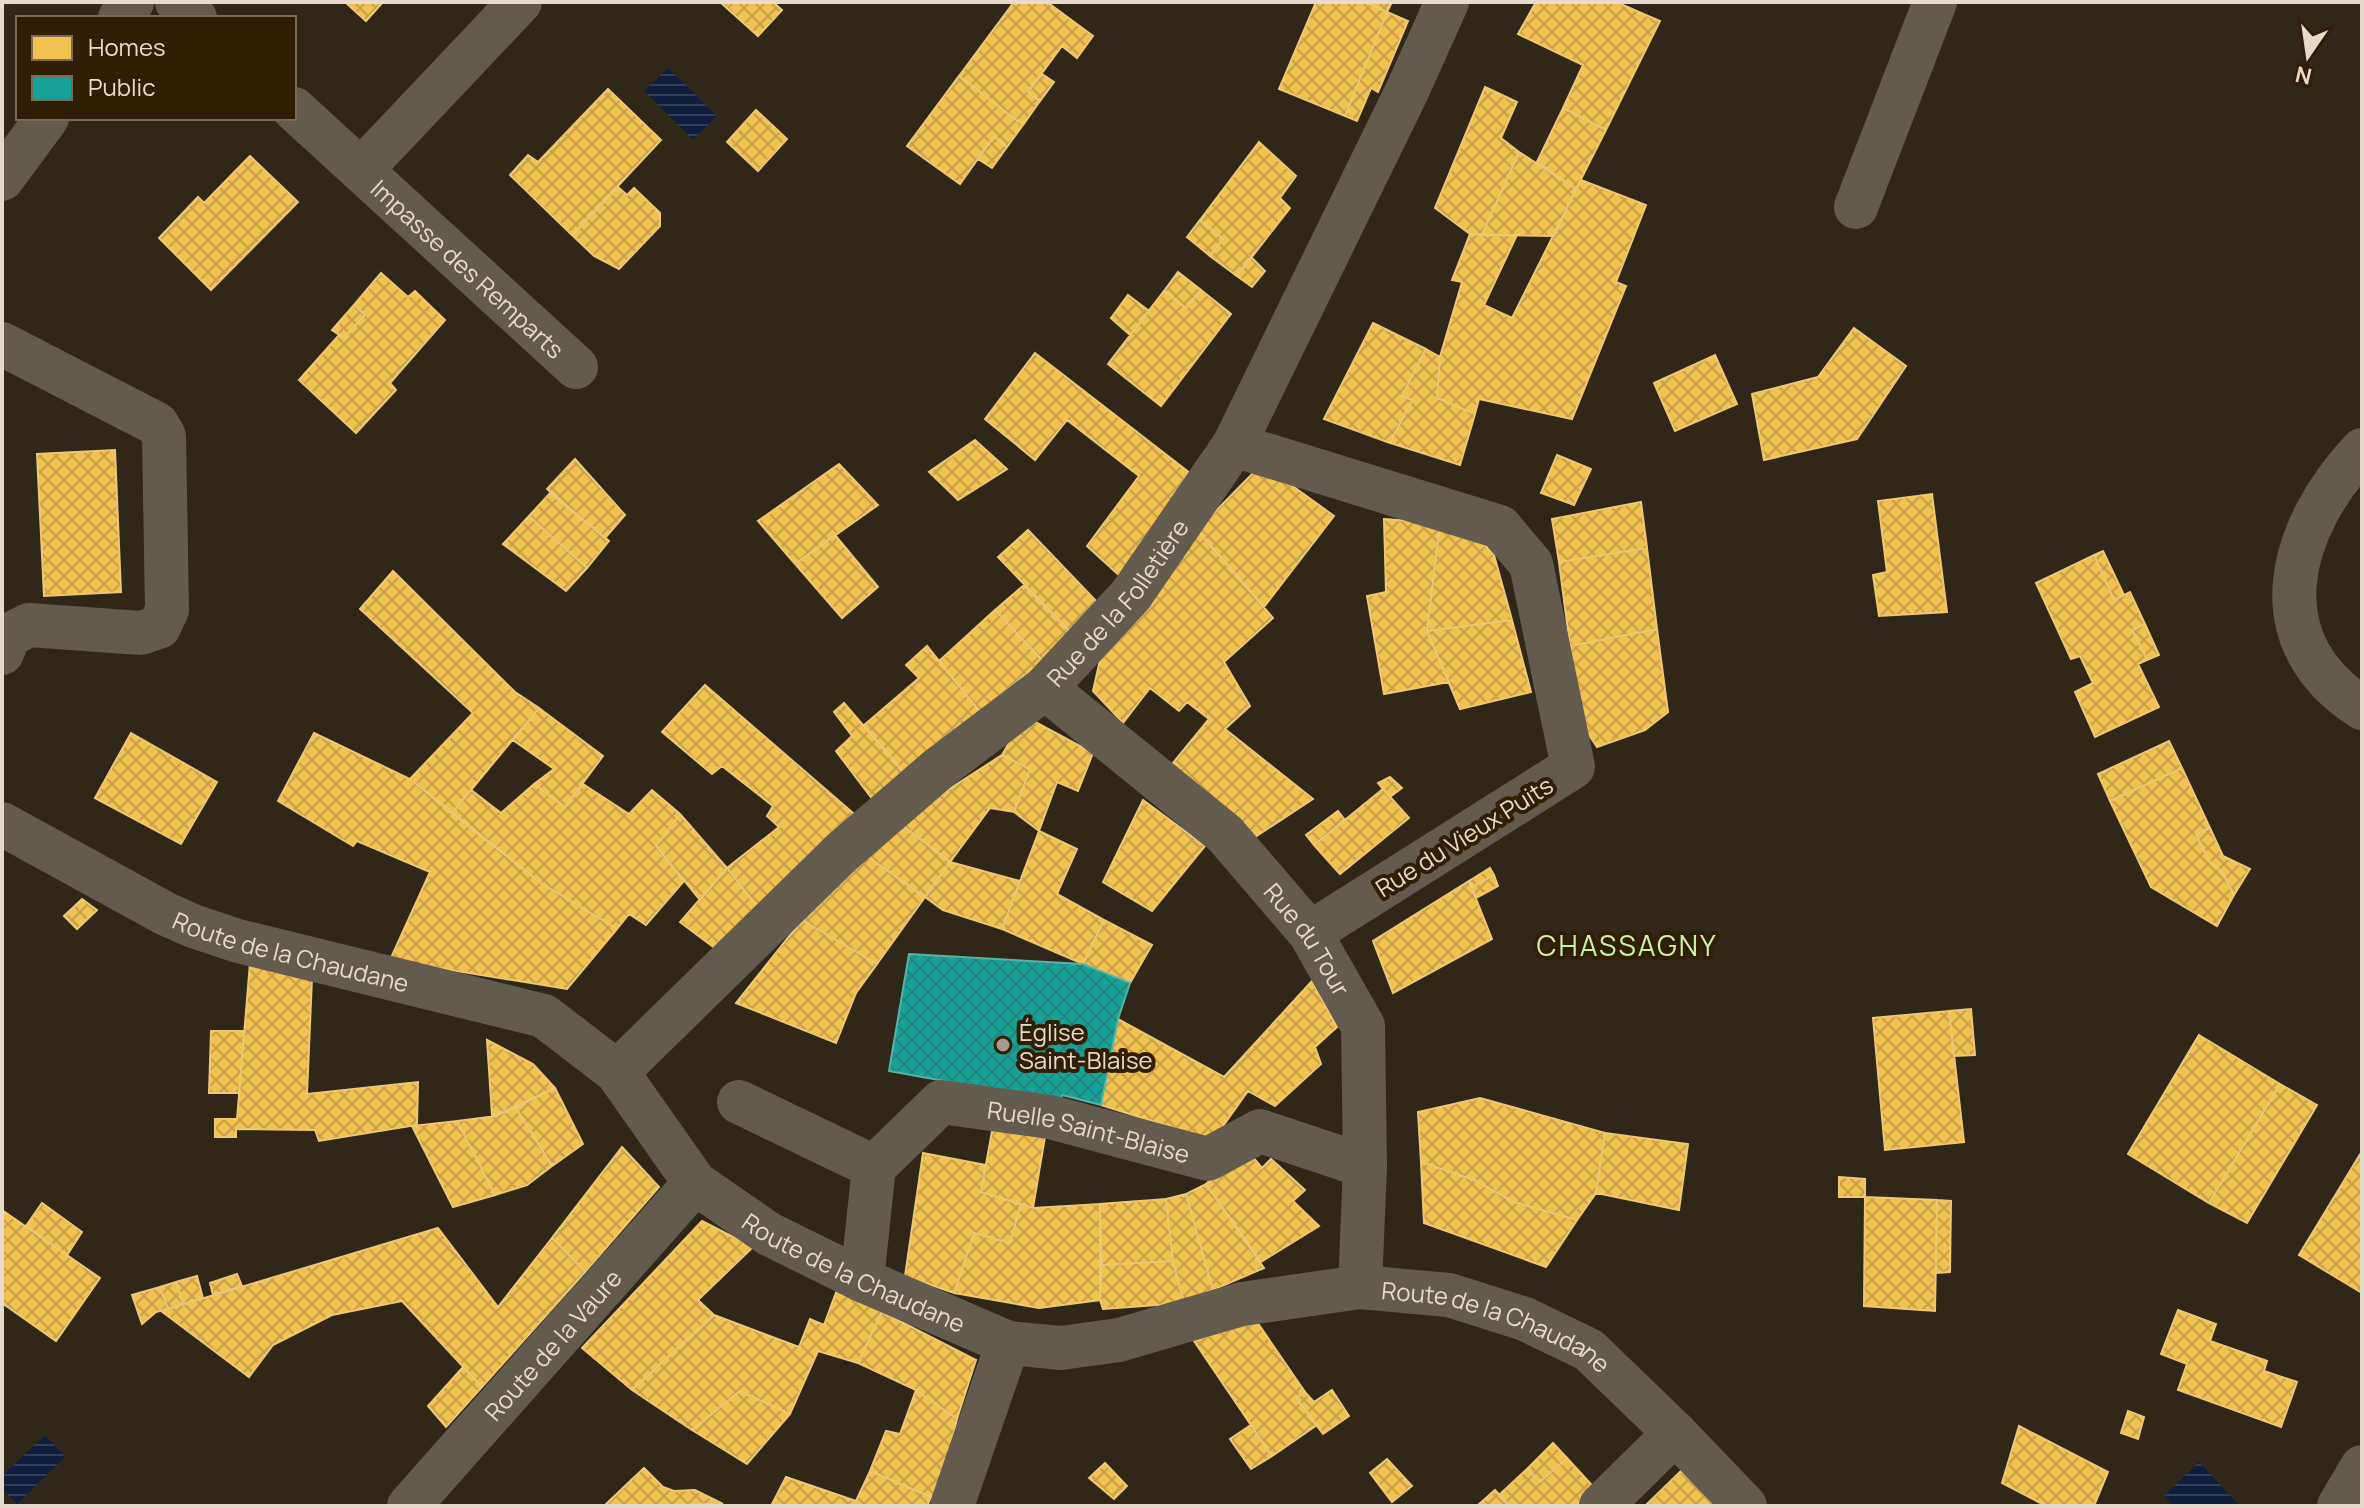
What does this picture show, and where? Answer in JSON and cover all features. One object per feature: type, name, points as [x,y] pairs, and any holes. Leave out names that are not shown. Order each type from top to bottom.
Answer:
[{"type":"street","points":[[177,2],[193,16]]},
{"type":"street","name":"Impasse des Remparts","points":[[361,170],[520,2]]},
{"type":"street","name":"Rue de la Folletière","points":[[617,1072],[841,853],[938,769],[1045,688],[1131,595],[1234,445],[1447,2]]},
{"type":"street","points":[[1856,207],[1935,2]]},
{"type":"street","name":"Impasse des Remparts","points":[[296,111],[576,367]]},
{"type":"street","points":[[2,179],[46,120]]},
{"type":"street","points":[[2,344],[157,424],[164,436],[167,610],[159,627],[141,633],[29,625],[9,635],[2,653]]},
{"type":"street","name":"Rue du Vieux Puits","points":[[1234,445],[1500,527],[1531,564],[1573,767],[1310,933]]},
{"type":"street","points":[[2362,450],[2320,505],[2300,549],[2294,592],[2298,628],[2312,661],[2347,698],[2362,708]]},
{"type":"street","name":"Rue du Tour","points":[[1045,688],[1225,834],[1310,933],[1363,1026],[1365,1166],[1360,1287]]},
{"type":"street","name":"Route de la Chaudane","points":[[2,824],[193,926],[238,941],[544,1016],[617,1072],[695,1183],[769,1234],[862,1280],[1008,1343],[1061,1348],[1119,1340],[1242,1304],[1360,1287],[1449,1295],[1525,1319],[1589,1350],[1745,1506]]},
{"type":"street","points":[[739,1102],[874,1167],[862,1280]]},
{"type":"street","name":"Ruelle Saint-Blaise","points":[[874,1167],[941,1102],[1050,1117],[1208,1159],[1260,1131],[1365,1166]]},
{"type":"street","name":"Route de la Vaure","points":[[409,1506],[695,1183]]},
{"type":"street","points":[[952,1506],[1008,1343]]},
{"type":"street","points":[[1601,1506],[1675,1433]]},
{"type":"street","points":[[2339,1506],[2362,1467]]},
{"type":"water","points":[[668,68],[717,116],[693,140],[644,91]]},
{"type":"water","points":[[45,1435],[65,1457],[17,1504],[2,1488],[2,1476]]},
{"type":"water","points":[[2199,1462],[2240,1506],[2174,1506],[2164,1496]]},
{"type":"building: Homes","points":[[345,2],[383,2],[366,21]]},
{"type":"building: Homes","points":[[720,2],[773,2],[782,10],[758,36]]},
{"type":"building: Homes","points":[[1014,2],[1047,2],[1093,36],[1077,58],[1062,46],[1028,92],[1040,101],[1023,125],[959,76]]},
{"type":"building: Homes","points":[[1316,2],[1365,2],[1387,12],[1345,116],[1279,89]]},
{"type":"building: Homes","points":[[1373,2],[1392,2],[1387,12],[1372,5]]},
{"type":"building: Homes","points":[[1536,2],[1616,2],[1660,21],[1606,130],[1563,108],[1583,65],[1518,34]]},
{"type":"building: Homes","points":[[1387,12],[1408,21],[1378,92],[1371,88],[1357,121],[1345,116]]},
{"type":"building: Homes","points":[[1042,74],[1054,82],[1040,101],[1028,92]]},
{"type":"building: Homes","points":[[959,76],[1023,125],[1007,147],[994,136],[960,184],[907,146]]},
{"type":"building: Homes","points":[[1485,87],[1517,102],[1501,138],[1519,152],[1482,235],[1470,234],[1435,208]]},
{"type":"building: Homes","points":[[608,89],[661,140],[572,235],[510,175],[528,155],[538,162]]},
{"type":"building: Homes","points":[[1563,108],[1606,130],[1576,189],[1537,162]]},
{"type":"building: Homes","points":[[756,110],[787,139],[758,171],[727,142]]},
{"type":"building: Homes","points":[[994,136],[1007,147],[992,168],[978,159]]},
{"type":"building: Homes","points":[[1259,142],[1296,176],[1280,198],[1290,208],[1237,276],[1210,256],[1223,239],[1200,220]]},
{"type":"building: Homes","points":[[1519,152],[1576,189],[1554,236],[1482,235]]},
{"type":"building: Homes","points":[[250,156],[298,202],[211,290],[159,238],[198,197],[204,203]]},
{"type":"building: Homes","points":[[1581,180],[1646,205],[1616,282],[1626,286],[1572,419],[1479,399],[1475,414],[1437,398],[1440,357],[1462,282],[1452,280],[1470,234],[1517,235],[1484,305],[1512,318]]},
{"type":"building: Homes","points":[[618,187],[627,195],[634,188],[660,213],[660,226],[619,269],[594,256],[572,235]]},
{"type":"building: Homes","points":[[1200,220],[1223,239],[1210,256],[1187,237]]},
{"type":"building: Homes","points":[[1251,257],[1265,271],[1252,287],[1237,276]]},
{"type":"building: Homes","points":[[1178,272],[1201,290],[1186,308],[1164,291]]},
{"type":"building: Homes","points":[[381,273],[408,297],[415,291],[445,320],[390,383],[396,390],[356,433],[299,380],[339,335],[344,338],[365,315],[354,305]]},
{"type":"building: Homes","points":[[1201,290],[1231,314],[1161,406],[1108,364],[1164,291],[1186,308]]},
{"type":"building: Homes","points":[[1128,295],[1149,311],[1130,335],[1111,318]]},
{"type":"building: Homes","points":[[354,305],[365,315],[344,338],[332,330]]},
{"type":"building: Homes","points":[[1373,323],[1426,349],[1402,396],[1412,400],[1390,443],[1324,419]]},
{"type":"building: Homes","points":[[1854,328],[1906,366],[1857,439],[1764,460],[1752,394],[1818,377]]},
{"type":"building: Homes","points":[[1426,349],[1440,357],[1437,398],[1475,414],[1460,465],[1390,443],[1412,400],[1402,396]]},
{"type":"building: Homes","points":[[1035,353],[1195,477],[1121,577],[1087,546],[1139,476],[1067,420],[1035,460],[985,419]]},
{"type":"building: Homes","points":[[1715,355],[1737,404],[1675,431],[1654,383]]},
{"type":"building: Homes","points":[[975,440],[1007,469],[958,500],[929,472]]},
{"type":"building: Homes","points":[[115,450],[121,592],[44,596],[37,454]]},
{"type":"building: Homes","points":[[1557,455],[1591,469],[1574,505],[1541,493]]},
{"type":"building: Homes","points":[[575,459],[625,515],[605,538],[547,489]]},
{"type":"building: Homes","points":[[839,464],[878,505],[795,564],[758,521]]},
{"type":"building: Homes","points":[[1255,471],[1276,474],[1334,516],[1264,607],[1197,530]]},
{"type":"building: Homes","points":[[550,493],[609,541],[587,568],[529,516]]},
{"type":"building: Homes","points":[[1932,494],[1947,612],[1879,616],[1873,575],[1887,572],[1878,501]]},
{"type":"building: Homes","points":[[1641,502],[1647,548],[1559,562],[1552,519]]},
{"type":"building: Homes","points":[[529,516],[587,568],[566,591],[503,544]]},
{"type":"building: Homes","points":[[1384,519],[1440,523],[1427,631],[1449,682],[1384,694],[1367,596],[1386,592]]},
{"type":"building: Homes","points":[[1440,523],[1474,533],[1494,555],[1512,620],[1427,631]]},
{"type":"building: Homes","points":[[1028,530],[1099,604],[1072,634],[998,557]]},
{"type":"building: Homes","points":[[1197,530],[1273,618],[1224,662],[1250,706],[1225,729],[1313,799],[1252,839],[1168,769],[1209,719],[1187,702],[1179,711],[1150,688],[1123,723],[1093,691],[1104,642]]},
{"type":"building: Homes","points":[[835,535],[878,587],[842,618],[795,564]]},
{"type":"building: Homes","points":[[1647,548],[1657,629],[1570,646],[1559,562]]},
{"type":"building: Homes","points":[[2103,551],[2124,595],[2114,600],[2094,555]]},
{"type":"building: Homes","points":[[2094,555],[2114,600],[2130,592],[2145,624],[2132,630],[2147,660],[2138,664],[2159,707],[2095,737],[2075,692],[2093,683],[2080,656],[2071,659],[2036,583]]},
{"type":"building: Homes","points":[[393,571],[515,692],[539,708],[452,813],[410,779],[473,713],[360,609]]},
{"type":"building: Homes","points":[[1024,585],[1072,634],[1043,661],[995,610]]},
{"type":"building: Homes","points":[[995,610],[1043,661],[980,712],[939,661]]},
{"type":"building: Homes","points":[[1512,620],[1531,692],[1460,709],[1427,631]]},
{"type":"building: Homes","points":[[2145,624],[2159,655],[2147,660],[2132,630]]},
{"type":"building: Homes","points":[[1657,629],[1668,712],[1645,730],[1597,747],[1581,723],[1570,646]]},
{"type":"building: Homes","points":[[927,646],[980,712],[906,775],[864,725],[919,678],[906,665]]},
{"type":"building: Homes","points":[[705,685],[860,819],[760,910],[727,868],[779,827],[767,816],[773,806],[722,766],[712,774],[662,732]]},
{"type":"building: Homes","points":[[844,703],[906,775],[876,804],[836,751],[852,736],[834,712]]},
{"type":"building: Homes","points":[[539,708],[603,756],[565,807],[534,784],[554,769],[513,740]]},
{"type":"building: Homes","points":[[1024,716],[1093,753],[1078,791],[1057,782],[1039,831],[1014,812],[1030,769],[1002,755]]},
{"type":"building: Homes","points":[[131,733],[217,782],[181,844],[95,798]]},
{"type":"building: Homes","points":[[314,733],[410,779],[541,883],[617,929],[567,989],[390,960],[430,872],[357,841],[353,846],[278,801]]},
{"type":"building: Homes","points":[[2169,741],[2182,768],[2110,801],[2098,774]]},
{"type":"building: Homes","points":[[1002,755],[1030,769],[1014,812],[990,808],[950,862],[898,822]]},
{"type":"building: Homes","points":[[2182,768],[2210,828],[2196,834],[2210,862],[2222,872],[2234,895],[2217,926],[2151,887],[2110,801]]},
{"type":"building: Homes","points":[[1390,777],[1402,788],[1390,797],[1378,783]]},
{"type":"building: Homes","points":[[534,784],[565,807],[583,784],[629,814],[652,790],[680,814],[656,846],[684,881],[646,925],[629,914],[617,929],[541,883],[452,813],[471,790],[501,813]]},
{"type":"building: Homes","points":[[1383,789],[1409,818],[1340,874],[1314,845]]},
{"type":"building: Homes","points":[[1143,800],[1205,846],[1152,911],[1103,882]]},
{"type":"building: Homes","points":[[1338,811],[1345,820],[1314,845],[1306,835]]},
{"type":"building: Homes","points":[[680,814],[727,868],[700,900],[656,846]]},
{"type":"building: Homes","points":[[898,822],[950,862],[925,897],[861,852]]},
{"type":"building: Homes","points":[[2210,828],[2223,856],[2250,869],[2234,895],[2222,872],[2210,862],[2196,834]]},
{"type":"building: Homes","points":[[1039,831],[1077,849],[1057,894],[1104,920],[1083,964],[1002,929]]},
{"type":"building: Homes","points":[[861,852],[925,897],[877,964],[802,920]]},
{"type":"building: Homes","points":[[950,862],[1020,881],[1002,929],[943,910],[925,897]]},
{"type":"building: Homes","points":[[727,868],[760,910],[716,949],[680,922]]},
{"type":"building: Homes","points":[[1490,868],[1494,875],[1472,887],[1469,881]]},
{"type":"building: Homes","points":[[1494,875],[1498,886],[1476,898],[1472,887]]},
{"type":"building: Homes","points":[[1469,881],[1492,939],[1393,993],[1373,941]]},
{"type":"building: Homes","points":[[82,899],[97,910],[77,929],[64,916]]},
{"type":"building: Homes","points":[[802,920],[877,964],[856,993],[836,1043],[736,1003]]},
{"type":"building: Homes","points":[[1104,920],[1152,945],[1130,983],[1083,964]]},
{"type":"building: Homes","points":[[250,963],[312,978],[307,1094],[418,1082],[417,1125],[319,1141],[315,1130],[236,1129],[236,1137],[215,1137],[215,1119],[237,1119]]},
{"type":"building: Homes","points":[[1312,981],[1337,1027],[1315,1047],[1321,1064],[1275,1106],[1248,1091],[1213,1140],[1101,1105],[1118,1019],[1224,1077]]},
{"type":"building: Homes","points":[[1971,1009],[1975,1055],[1954,1056],[1949,1011]]},
{"type":"building: Homes","points":[[1949,1011],[1964,1142],[1885,1150],[1873,1018]]},
{"type":"building: Homes","points":[[211,1031],[244,1031],[239,1093],[209,1093]]},
{"type":"building: Homes","points":[[2199,1035],[2280,1084],[2209,1203],[2128,1154]]},
{"type":"building: Homes","points":[[487,1040],[533,1064],[555,1088],[506,1112],[492,1115]]},
{"type":"building: Homes","points":[[2280,1084],[2317,1105],[2247,1223],[2209,1203]]},
{"type":"building: Homes","points":[[555,1088],[583,1144],[552,1166],[515,1106]]},
{"type":"building: Homes","points":[[1480,1098],[1605,1133],[1596,1193],[1577,1220],[1514,1202],[1474,1180],[1421,1162],[1418,1112]]},
{"type":"building: Homes","points":[[515,1106],[552,1166],[527,1185],[495,1195],[457,1121],[496,1116]]},
{"type":"building: Homes","points":[[994,1120],[1045,1137],[1033,1208],[981,1192]]},
{"type":"building: Homes","points":[[457,1121],[495,1195],[453,1207],[412,1126]]},
{"type":"building: Homes","points":[[1605,1133],[1688,1144],[1679,1210],[1596,1193]]},
{"type":"building: Homes","points":[[622,1147],[659,1187],[585,1272],[552,1238]]},
{"type":"building: Homes","points":[[1246,1149],[1262,1168],[1271,1159],[1305,1190],[1293,1201],[1319,1226],[1261,1262],[1206,1184]]},
{"type":"building: Homes","points":[[2362,1151],[2362,1293],[2299,1255]]},
{"type":"building: Homes","points":[[923,1153],[986,1165],[981,1192],[1021,1204],[1010,1243],[974,1233],[954,1293],[905,1276]]},
{"type":"building: Homes","points":[[1421,1162],[1474,1180],[1514,1202],[1577,1220],[1546,1267],[1424,1223]]},
{"type":"building: Homes","points":[[1839,1177],[1865,1179],[1865,1197],[1839,1197]]},
{"type":"building: Homes","points":[[1206,1184],[1264,1268],[1213,1290],[1186,1194]]},
{"type":"building: Homes","points":[[1186,1194],[1213,1290],[1184,1303],[1173,1261],[1166,1199]]},
{"type":"building: Homes","points":[[1865,1197],[1937,1200],[1935,1311],[1864,1306]]},
{"type":"building: Homes","points":[[1166,1199],[1173,1261],[1102,1265],[1100,1204]]},
{"type":"building: Homes","points":[[1937,1200],[1951,1201],[1950,1272],[1936,1273]]},
{"type":"building: Homes","points":[[42,1203],[82,1232],[67,1255],[26,1226]]},
{"type":"building: Homes","points":[[1021,1204],[1033,1208],[1100,1204],[1100,1300],[1039,1308],[954,1293],[974,1233],[1010,1243]]},
{"type":"building: Homes","points":[[2,1210],[100,1278],[56,1341],[2,1303]]},
{"type":"building: Homes","points":[[702,1221],[753,1247],[698,1300],[714,1315],[632,1390],[582,1348]]},
{"type":"building: Homes","points":[[438,1228],[498,1307],[552,1238],[585,1272],[482,1387],[402,1301],[332,1315],[273,1345],[249,1377],[161,1311]]},
{"type":"building: Homes","points":[[1173,1261],[1184,1303],[1103,1309],[1100,1300],[1102,1265]]},
{"type":"building: Homes","points":[[237,1274],[242,1286],[213,1295],[210,1283]]},
{"type":"building: Homes","points":[[197,1276],[203,1298],[183,1304],[176,1282]]},
{"type":"building: Homes","points":[[176,1282],[183,1304],[168,1309],[160,1287]]},
{"type":"building: Homes","points":[[160,1287],[168,1309],[156,1312],[142,1324],[132,1295]]},
{"type":"building: Homes","points":[[837,1290],[882,1312],[858,1363],[818,1351],[790,1414],[740,1391],[692,1430],[632,1390],[714,1315],[799,1347],[810,1319],[824,1325]]},
{"type":"building: Homes","points":[[2178,1310],[2216,1324],[2210,1341],[2267,1361],[2264,1371],[2297,1382],[2281,1427],[2178,1390],[2187,1364],[2161,1354]]},
{"type":"building: Homes","points":[[882,1312],[976,1360],[957,1419],[916,1390],[858,1363]]},
{"type":"building: Homes","points":[[1255,1319],[1305,1392],[1296,1398],[1317,1425],[1272,1456],[1194,1341]]},
{"type":"building: Homes","points":[[463,1367],[482,1387],[446,1427],[428,1406]]},
{"type":"building: Homes","points":[[916,1390],[957,1419],[940,1497],[931,1497],[870,1471],[886,1431],[900,1434]]},
{"type":"building: Homes","points":[[1332,1390],[1349,1416],[1323,1434],[1296,1398],[1305,1392],[1314,1402]]},
{"type":"building: Homes","points":[[740,1391],[790,1414],[747,1464],[692,1430]]},
{"type":"building: Homes","points":[[2128,1411],[2144,1417],[2138,1439],[2121,1433]]},
{"type":"building: Homes","points":[[1251,1425],[1272,1456],[1251,1469],[1230,1439]]},
{"type":"building: Homes","points":[[2019,1426],[2108,1472],[2094,1506],[2046,1506],[2002,1483]]},
{"type":"building: Homes","points":[[1553,1443],[1567,1458],[1540,1482],[1527,1469]]},
{"type":"building: Homes","points":[[1567,1458],[1600,1494],[1587,1506],[1509,1506],[1499,1495],[1527,1469],[1540,1482]]},
{"type":"building: Homes","points":[[1387,1459],[1412,1486],[1392,1502],[1370,1473]]},
{"type":"building: Homes","points":[[1105,1463],[1127,1486],[1114,1499],[1089,1478]]},
{"type":"building: Homes","points":[[644,1468],[663,1487],[674,1491],[695,1490],[723,1504],[604,1506]]},
{"type":"building: Homes","points":[[870,1471],[931,1497],[927,1506],[771,1506],[786,1477],[856,1501]]},
{"type":"building: Homes","points":[[1681,1471],[1719,1506],[1645,1506]]},
{"type":"building: Homes","points":[[1495,1490],[1509,1506],[1477,1506]]},
{"type":"building: Public","name":"Église Saint-Blaise","points":[[909,954],[1083,964],[1130,983],[1118,1019],[1101,1105],[1062,1095],[1060,1102],[889,1071]]},
{"type":"place","name":"Église Saint-Blaise","points":[[1003,1045]]},
{"type":"district","name":"CHASSAGNY","points":[[1627,945]]}]
